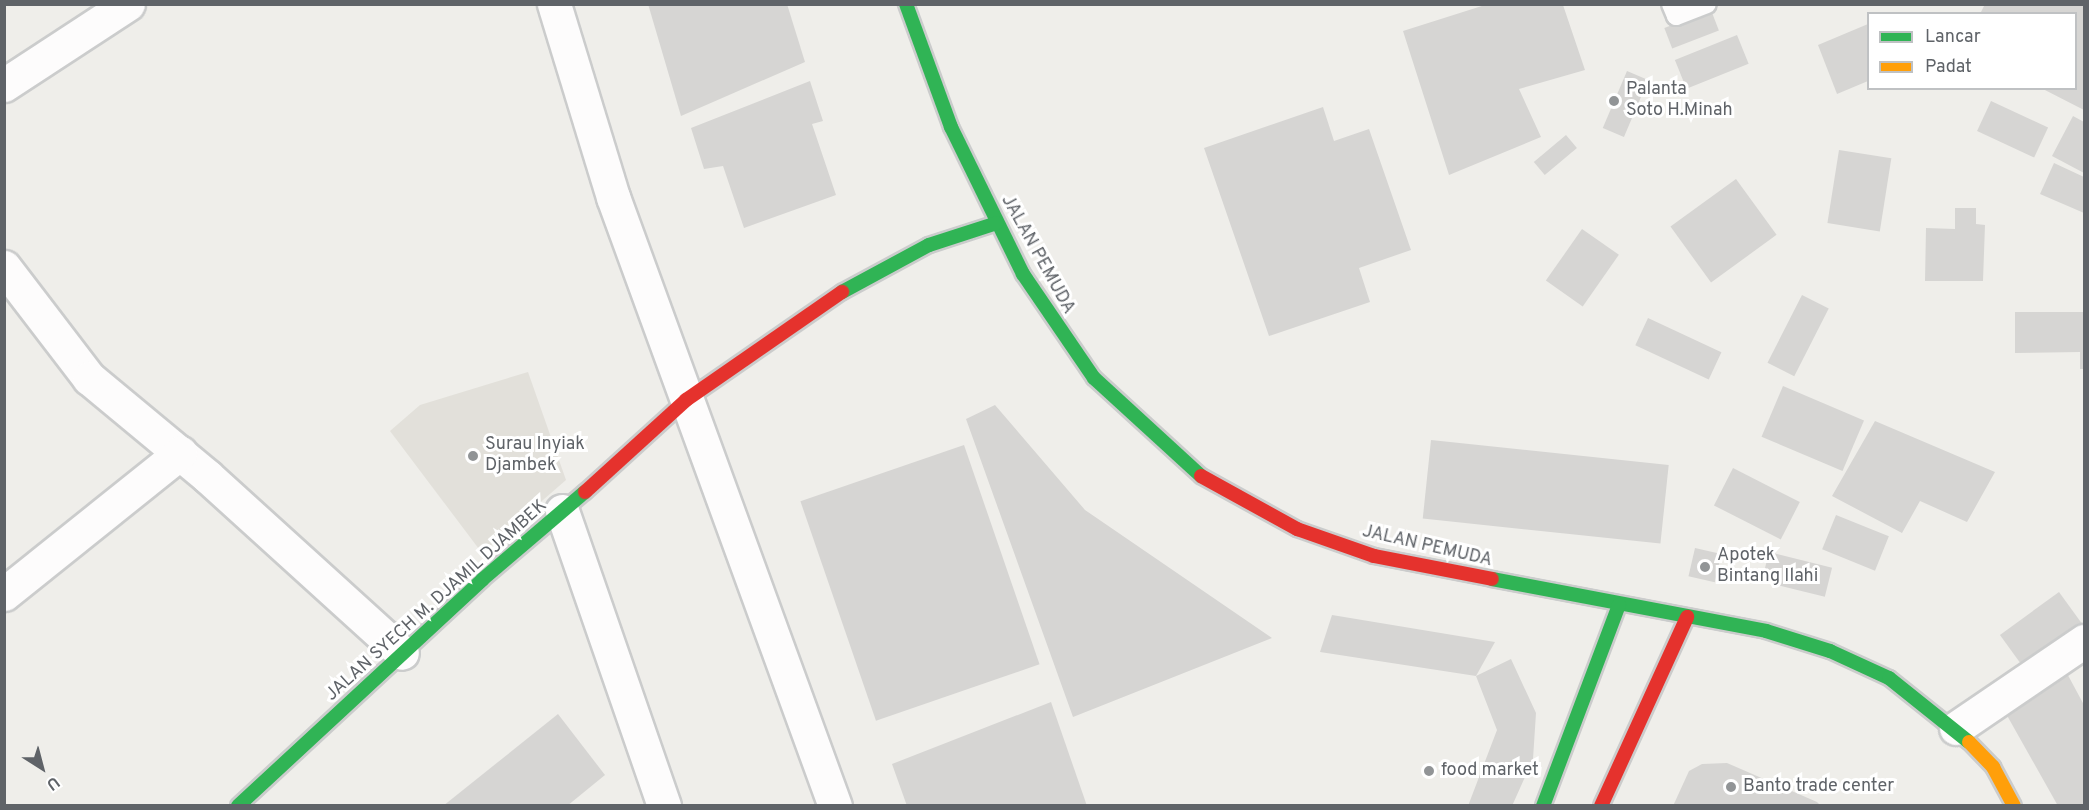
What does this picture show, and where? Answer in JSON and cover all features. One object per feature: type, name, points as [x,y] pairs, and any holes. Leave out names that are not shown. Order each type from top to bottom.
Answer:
[{"type":"main road","name":"JALAN PEMUDA","points":[[906,4],[951,127],[997,223],[1051,319],[1095,378],[1202,477],[1297,529],[1374,556],[1766,631],[1830,651],[1889,678],[1956,728],[1992,767],[2014,806]]},
{"type":"main road","name":"JALAN SYECH M. DJAMIL DJAMBEK","points":[[238,806],[402,653],[686,400],[831,298],[929,245],[997,223]]},
{"type":"main road","points":[[1543,806],[1619,604]]},
{"type":"main road","points":[[1601,806],[1687,617]]},
{"type":"street","points":[[4,85],[128,4]]},
{"type":"street","points":[[554,4],[613,197],[836,806]]},
{"type":"street","points":[[4,267],[89,378],[180,453],[402,653]]},
{"type":"street","points":[[4,594],[180,453]]},
{"type":"street","points":[[562,511],[664,806]]},
{"type":"street","points":[[1956,728],[2085,641]]},
{"type":"lane","points":[[1671,4],[1676,16],[1707,4]]},
{"type":"shaded area","points":[[528,372],[566,480],[482,553],[390,431],[420,405]]},
{"type":"building","points":[[648,4],[787,4],[805,62],[681,116]]},
{"type":"building","points":[[1985,4],[2084,4],[2084,110],[2045,90],[2077,90],[2077,12],[1981,12]]},
{"type":"building","points":[[1485,5],[1563,5],[1585,70],[1519,89],[1541,137],[1449,175],[1403,31]]},
{"type":"building","points":[[1711,10],[1719,31],[1672,48],[1664,28]]},
{"type":"building","points":[[1867,24],[1867,81],[1837,94],[1818,45]]},
{"type":"building","points":[[1737,35],[1749,64],[1686,89],[1675,60]]},
{"type":"building","points":[[1627,71],[1648,80],[1624,137],[1603,128]]},
{"type":"building","points":[[810,81],[823,121],[812,124],[836,195],[744,228],[723,166],[704,169],[691,128]]},
{"type":"building","points":[[1991,101],[2048,128],[2034,158],[1977,131]]},
{"type":"building","points":[[1323,107],[1334,141],[1369,129],[1411,250],[1359,268],[1370,302],[1269,336],[1204,148]]},
{"type":"building","points":[[2073,116],[2084,122],[2084,173],[2052,156]]},
{"type":"building","points":[[1566,135],[1577,148],[1545,175],[1534,162]]},
{"type":"building","points":[[1839,150],[1891,158],[1880,231],[1827,223]]},
{"type":"building","points":[[2054,163],[2084,177],[2084,213],[2040,194]]},
{"type":"building","points":[[1736,179],[1777,235],[1711,282],[1670,227]]},
{"type":"building","points":[[1955,208],[1976,208],[1976,224],[1985,225],[1983,281],[1925,281],[1926,228],[1955,229]]},
{"type":"building","points":[[1582,229],[1619,255],[1583,306],[1546,281]]},
{"type":"building","points":[[1802,295],[1829,309],[1794,376],[1767,363]]},
{"type":"building","points":[[2015,312],[2084,312],[2084,369],[2080,369],[2080,352],[2015,353]]},
{"type":"building","points":[[1648,318],[1721,352],[1709,379],[1635,345]]},
{"type":"building","points":[[1783,386],[1864,420],[1843,471],[1762,437]]},
{"type":"building","points":[[995,405],[1085,510],[1272,638],[1073,717],[966,419]]},
{"type":"building","points":[[1875,421],[1995,472],[1967,522],[1920,501],[1902,533],[1832,496]]},
{"type":"building","points":[[1431,440],[1669,465],[1660,544],[1423,519]]},
{"type":"building","points":[[964,445],[1040,664],[876,721],[800,501]]},
{"type":"building","points":[[1733,468],[1800,502],[1781,539],[1714,505]]},
{"type":"building","points":[[1836,515],[1889,536],[1875,571],[1822,549]]},
{"type":"building","points":[[1695,548],[1721,554],[1715,582],[1688,576]]},
{"type":"building","points":[[1769,552],[1832,568],[1825,597],[1762,581]]},
{"type":"building","points":[[2059,592],[2084,626],[2025,669],[2000,635]]},
{"type":"building","points":[[1332,615],[1495,642],[1476,676],[1320,652]]},
{"type":"building","points":[[1511,659],[1536,713],[1533,759],[1512,806],[1468,806],[1497,730],[1476,676]]},
{"type":"building","points":[[2063,666],[2084,705],[2084,806],[2058,806],[2000,703]]},
{"type":"building","points":[[1051,702],[1087,806],[907,806],[892,764]]},
{"type":"building","points":[[558,714],[605,775],[567,806],[443,806]]},
{"type":"building","name":"Banto trade center","points":[[1727,763],[1817,802],[1821,806],[1673,806],[1689,771],[1702,764]]},
{"type":"traffic: fast","points":[[906,4],[951,127],[1023,274],[1094,378],[1201,476]]},
{"type":"traffic: fast","points":[[842,292],[929,245],[997,223]]},
{"type":"traffic: fast","points":[[238,806],[483,579],[585,492]]},
{"type":"traffic: fast","points":[[1492,579],[1766,631],[1830,651],[1889,678],[1969,742]]},
{"type":"traffic: fast","points":[[1543,806],[1619,605]]},
{"type":"traffic: slow","points":[[1969,742],[1993,767],[2014,806]]},
{"type":"traffic: jam","points":[[585,492],[686,400],[842,292]]},
{"type":"traffic: jam","points":[[1201,476],[1297,529],[1374,556],[1492,579]]},
{"type":"traffic: jam","points":[[1601,806],[1687,617]]},
{"type":"place","name":"Palanta Soto H.Minah","points":[[1614,101]]},
{"type":"place","name":"Surau Inyiak Djambek","points":[[473,456]]},
{"type":"place","name":"Apotek Bintang Ilahi","points":[[1705,567]]},
{"type":"place","name":"food market","points":[[1429,771]]},
{"type":"place","name":"Banto trade center","points":[[1731,787]]}]
